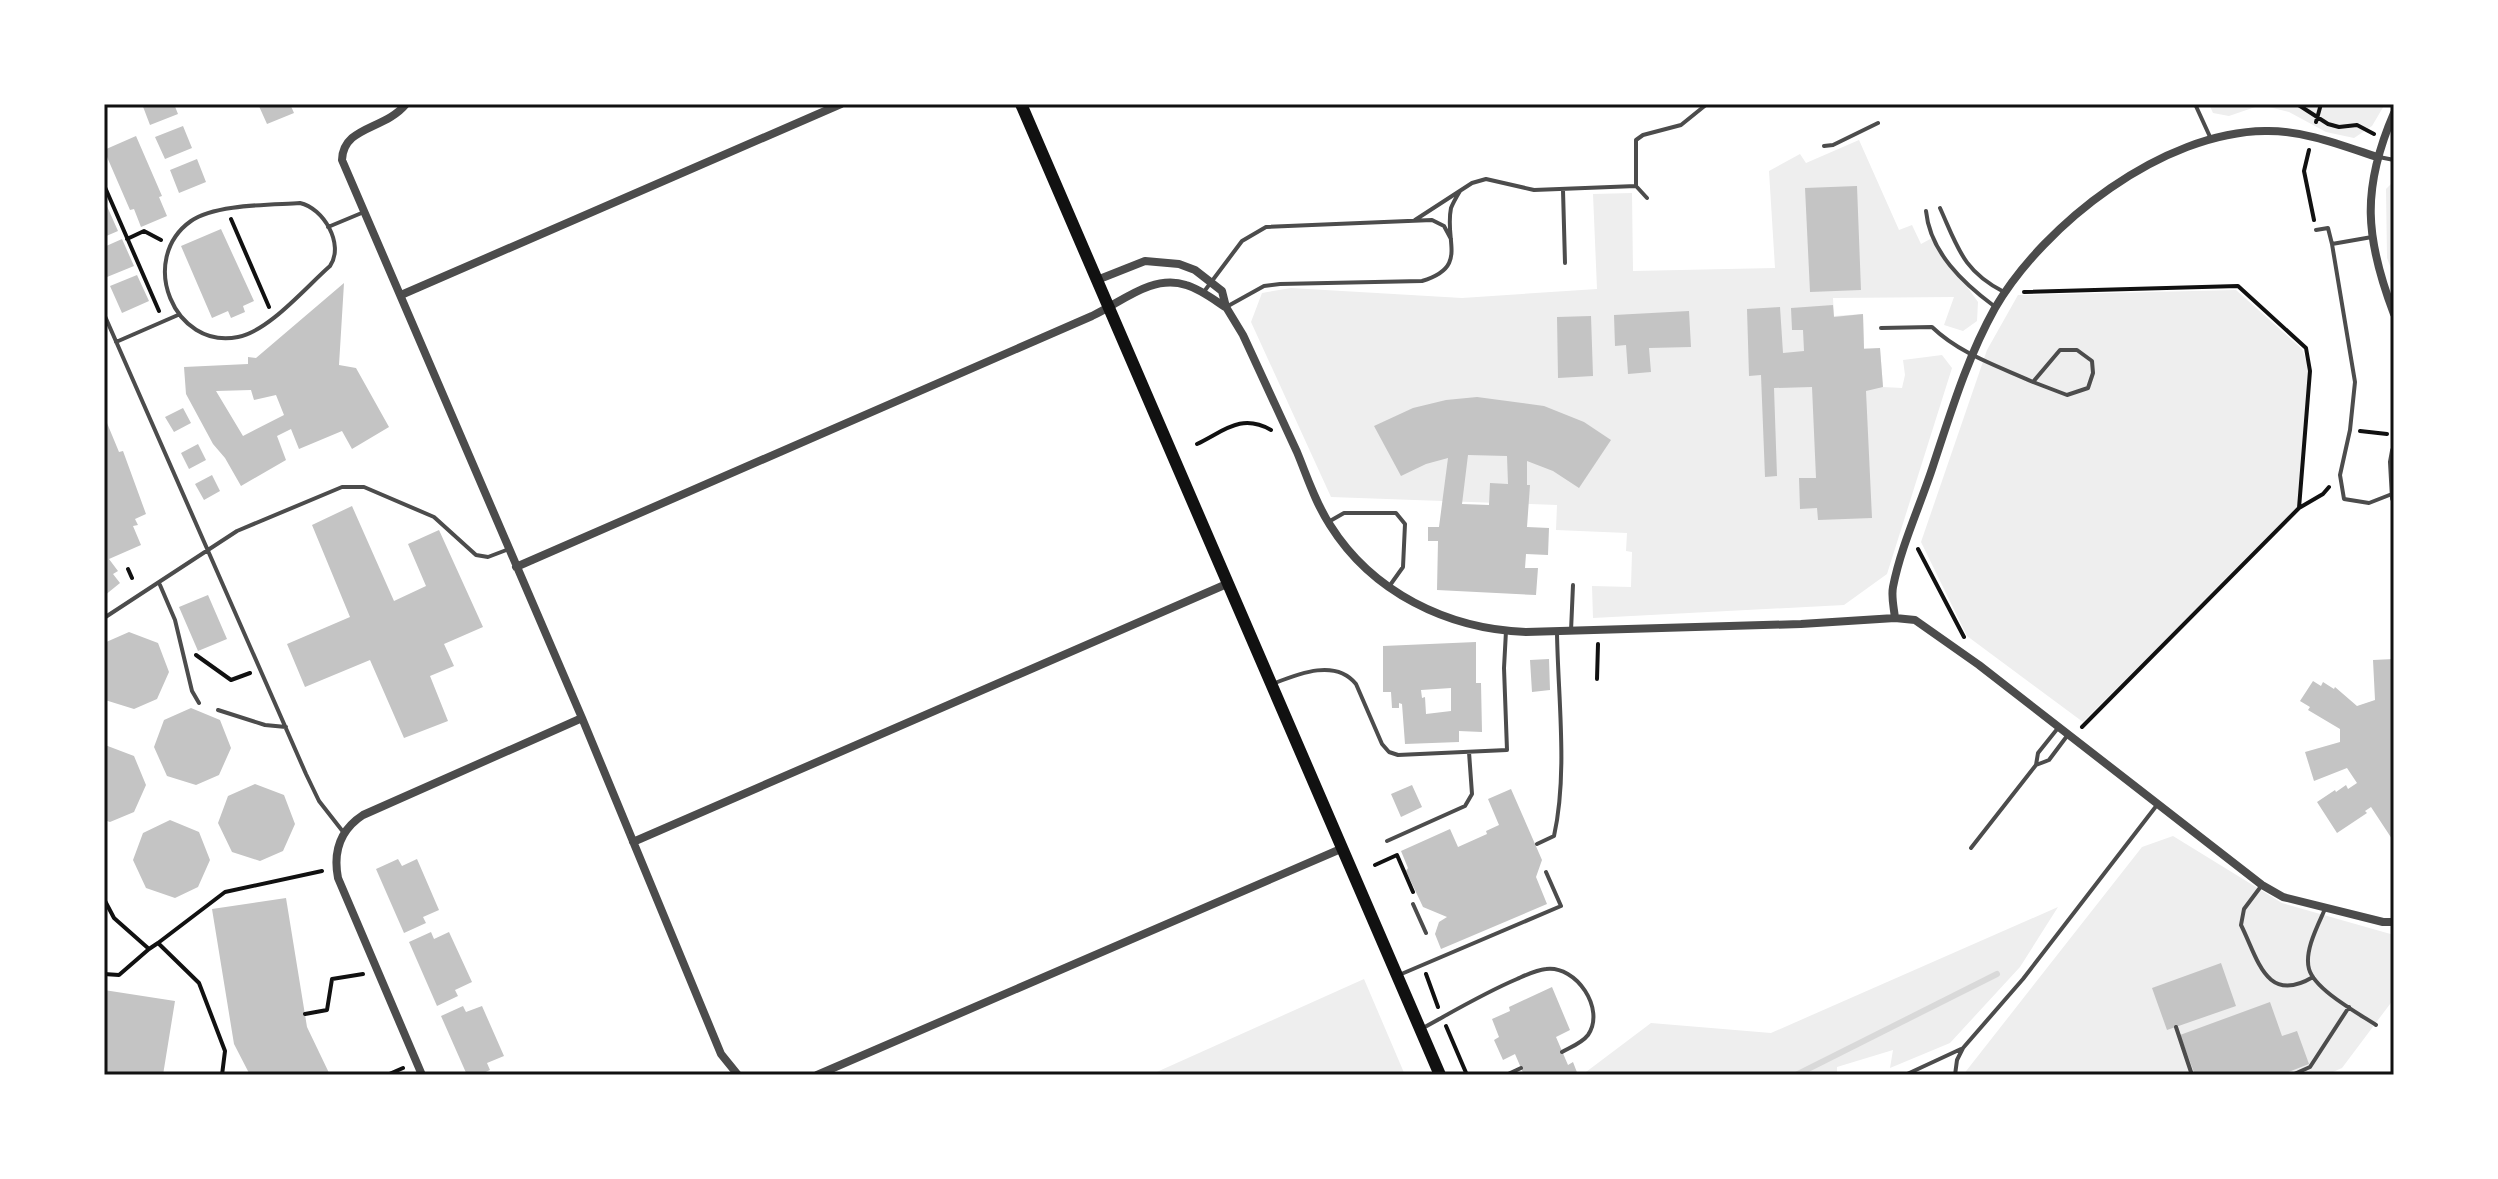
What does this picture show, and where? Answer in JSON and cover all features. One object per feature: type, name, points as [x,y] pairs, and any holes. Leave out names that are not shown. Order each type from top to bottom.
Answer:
[{"type":"main road","points":[[1021,104],[1440,1075]]},
{"type":"street","points":[[406,104],[389,120],[350,138],[342,151],[342,160],[582,718],[721,1054],[738,1075]]},
{"type":"street","points":[[401,295],[841,104]]},
{"type":"street","points":[[2394,113],[2377,157],[2369,210],[2378,272],[2394,314]]},
{"type":"street","points":[[1895,618],[1892,590],[1909,532],[1972,355],[2005,293],[2050,238],[2106,191],[2140,169],[2211,139],[2239,132],[2269,130],[2312,136],[2377,157]]},
{"type":"street","points":[[1097,280],[1133,264],[1155,260],[1195,270],[1222,291],[1226,307],[1243,335],[1328,522],[1358,561],[1388,588],[1428,611],[1459,622],[1506,631],[1801,624],[1895,618],[1915,620],[1989,673],[2262,885],[2283,897],[2325,909],[2394,922]]},
{"type":"street","points":[[516,567],[1109,308],[1136,291],[1161,283],[1188,285],[1226,307]]},
{"type":"street","points":[[2393,496],[2394,451]]},
{"type":"street","points":[[633,842],[1229,583]]},
{"type":"street","points":[[422,1075],[342,889],[336,868],[337,849],[344,833],[363,815],[582,718]]},
{"type":"street","points":[[817,1075],[1343,848]]},
{"type":"lane","points":[[1647,198],[1636,186],[1636,140],[1643,135],[1681,125],[1707,104]]},
{"type":"lane","points":[[2195,104],[2211,139]]},
{"type":"lane","points":[[1824,146],[1833,145],[1878,123]]},
{"type":"lane","points":[[2377,157],[2394,160]]},
{"type":"lane","points":[[1413,221],[1472,183],[1486,179],[1534,190],[1636,186]]},
{"type":"lane","points":[[1563,190],[1565,263]]},
{"type":"lane","points":[[1226,307],[1264,286],[1422,281],[1437,276],[1447,268],[1452,257],[1451,208],[1460,191]]},
{"type":"lane","points":[[300,203],[315,209],[328,227],[335,249],[334,260],[273,317],[250,333],[226,338],[200,330],[178,315],[164,266],[171,244],[190,221],[227,210],[300,203]]},
{"type":"lane","points":[[1940,208],[1973,272],[2005,293]]},
{"type":"lane","points":[[1926,211],[1935,237],[1952,269],[1962,282],[1996,308]]},
{"type":"lane","points":[[328,227],[364,212]]},
{"type":"lane","points":[[1203,293],[1242,241],[1266,227],[1432,220],[1444,226],[1452,241]]},
{"type":"lane","points":[[2316,230],[2328,228],[2355,382],[2350,430],[2340,475],[2344,499],[2369,503],[2393,496]]},
{"type":"lane","points":[[2332,244],[2372,237]]},
{"type":"lane","points":[[104,314],[319,801],[344,833]]},
{"type":"lane","points":[[116,342],[178,315]]},
{"type":"lane","points":[[1881,328],[1932,327],[1947,342],[1972,355],[2033,382],[2067,395],[2088,388],[2093,373],[2092,361],[2077,350],[2060,350],[2033,382]]},
{"type":"lane","points":[[104,618],[160,584],[206,549],[270,516],[342,487],[355,486],[395,498],[434,517],[476,555],[488,557],[509,549]]},
{"type":"lane","points":[[1328,522],[1344,513],[1396,513],[1402,517],[1405,524],[1403,567],[1388,588]]},
{"type":"lane","points":[[160,584],[170,604],[192,691],[199,703]]},
{"type":"lane","points":[[1571,631],[1573,585]]},
{"type":"lane","points":[[1273,684],[1303,672],[1342,672],[1356,684],[1382,744],[1389,752],[1398,755],[1507,750],[1506,631]]},
{"type":"lane","points":[[1537,844],[1554,836],[1558,819],[1557,631]]},
{"type":"lane","points":[[218,710],[265,725],[286,727]]},
{"type":"lane","points":[[1971,848],[2036,765],[2038,753],[2058,728]]},
{"type":"lane","points":[[2036,765],[2049,760],[2070,738]]},
{"type":"lane","points":[[1387,841],[1465,806],[1472,794],[1469,752]]},
{"type":"lane","points":[[1955,1075],[1963,1048],[2023,979],[2157,805]]},
{"type":"lane","points":[[1398,976],[1561,906],[1546,872]]},
{"type":"lane","points":[[2262,885],[2241,917],[2241,925],[2263,971],[2269,981],[2285,987],[2299,985],[2313,977]]},
{"type":"lane","points":[[1415,903],[1426,933]]},
{"type":"lane","points":[[2325,909],[2309,955],[2308,967],[2320,986],[2376,1025]]},
{"type":"lane","points":[[1420,1029],[1478,996],[1532,973],[1556,969],[1579,981],[1594,1016],[1589,1034],[1562,1052]]},
{"type":"lane","points":[[2292,1075],[2310,1067],[2349,1007]]},
{"type":"lane","points":[[2176,1027],[2192,1075]]},
{"type":"lane","points":[[1905,1075],[1963,1048]]},
{"type":"lane","points":[[1506,1075],[1521,1068]]},
{"type":"lane","points":[[1916,1075],[1935,1075]]},
{"type":"path","points":[[2297,104],[2317,118],[2339,127],[2357,125],[2383,139]]},
{"type":"path","points":[[2316,230],[2304,171],[2321,104]]},
{"type":"path","points":[[104,185],[164,322]]},
{"type":"path","points":[[227,210],[273,317]]},
{"type":"path","points":[[127,239],[144,231],[171,244]]},
{"type":"path","points":[[2005,293],[2238,286],[2306,348],[2310,371],[2299,508]]},
{"type":"path","points":[[1197,444],[1244,421],[1256,421],[1275,433],[1285,428]]},
{"type":"path","points":[[2350,430],[2387,434]]},
{"type":"path","points":[[2070,738],[2299,508],[2323,494],[2340,475]]},
{"type":"path","points":[[1909,532],[1964,637]]},
{"type":"path","points":[[128,569],[132,578]]},
{"type":"path","points":[[1597,679],[1598,630]]},
{"type":"path","points":[[191,643],[198,658],[231,680],[260,669]]},
{"type":"path","points":[[1375,865],[1397,855],[1415,903]]},
{"type":"path","points":[[104,974],[119,975],[225,892],[336,868]]},
{"type":"path","points":[[104,899],[106,908],[114,918],[149,949]]},
{"type":"path","points":[[158,943],[199,983],[225,1051],[222,1075]]},
{"type":"path","points":[[305,1014],[327,1010],[332,979],[377,971]]},
{"type":"shaded area","points":[[2209,104],[2385,104],[2372,126],[2354,138],[2326,132],[2289,112],[2261,105],[2229,116],[2213,113]]},
{"type":"shaded area","points":[[1859,140],[1899,230],[1912,225],[1921,244],[1932,238],[1978,302],[1977,321],[1963,331],[1944,325],[1954,297],[1833,298],[1834,316],[1863,314],[1864,348],[1880,348],[1883,387],[1902,388],[1905,375],[1903,360],[1942,355],[1952,368],[1887,574],[1844,605],[1593,618],[1592,586],[1631,587],[1632,552],[1626,551],[1627,533],[1556,530],[1557,505],[1331,497],[1251,322],[1262,293],[1291,288],[1462,298],[1597,289],[1593,194],[1632,193],[1633,271],[1775,268],[1769,171],[1800,154],[1806,163]]},
{"type":"shaded area","points":[[2394,181],[2394,276],[2387,258],[2386,189]]},
{"type":"shaded area","points":[[2236,290],[2302,349],[2310,371],[2299,508],[2083,722],[1967,636],[1921,542],[1987,350],[2018,295]]},
{"type":"shaded area","points":[[2173,836],[2282,903],[2394,935],[2393,1000],[2342,1068],[2326,1075],[1963,1075],[2142,847]]},
{"type":"shaded area","points":[[2058,907],[2020,967],[1950,1043],[1890,1068],[1893,1050],[1837,1067],[1837,1075],[1582,1075],[1651,1023],[1771,1033]]},
{"type":"shaded area","points":[[1364,979],[1405,1075],[1150,1075]]},
{"type":"building","points":[[142,104],[174,104],[178,114],[150,125]]},
{"type":"building","points":[[258,104],[290,104],[294,113],[267,124]]},
{"type":"building","points":[[183,126],[192,148],[165,159],[155,137]]},
{"type":"building","points":[[136,136],[162,196],[159,197],[167,216],[141,227],[134,209],[130,210],[104,150]]},
{"type":"building","points":[[197,159],[206,182],[179,193],[170,170]]},
{"type":"building","points":[[1857,186],[1861,290],[1810,292],[1805,188]]},
{"type":"building","points":[[106,204],[118,231],[104,237],[104,206]]},
{"type":"building","points":[[221,229],[254,301],[243,306],[245,312],[231,318],[228,311],[212,318],[181,246]]},
{"type":"building","points":[[122,239],[134,266],[107,277],[104,247]]},
{"type":"building","points":[[137,275],[149,301],[122,313],[110,286]]},
{"type":"building","points":[[344,283],[339,365],[356,368],[389,427],[352,449],[342,431],[299,449],[291,429],[277,436],[286,460],[241,486],[213,444],[186,394],[184,367],[248,364],[248,357],[256,358]],"holes":[[[251,390],[254,400],[276,395],[284,415],[243,436],[216,391]]]},
{"type":"building","points":[[1833,305],[1834,317],[1863,314],[1864,349],[1880,348],[1883,387],[1866,391],[1872,518],[1818,520],[1817,508],[1800,509],[1799,478],[1816,478],[1812,387],[1774,388],[1777,476],[1765,477],[1761,375],[1749,376],[1747,309],[1780,307],[1783,353],[1804,351],[1803,330],[1792,330],[1791,308]]},
{"type":"building","points":[[1689,311],[1691,347],[1649,348],[1651,372],[1628,374],[1626,345],[1615,346],[1614,315]]},
{"type":"building","points":[[1591,316],[1593,376],[1558,378],[1557,317]]},
{"type":"building","points":[[1477,397],[1544,406],[1584,422],[1611,440],[1579,488],[1553,471],[1527,461],[1527,485],[1530,485],[1527,527],[1549,528],[1548,555],[1526,554],[1525,568],[1538,568],[1536,595],[1437,590],[1438,541],[1428,541],[1428,527],[1439,527],[1448,458],[1401,476],[1374,426],[1413,408]],"holes":[[[1468,455],[1507,456],[1508,484],[1490,483],[1489,505],[1462,504]]]},
{"type":"building","points":[[183,408],[191,423],[174,432],[165,417]]},
{"type":"building","points":[[107,423],[119,452],[123,451],[146,514],[135,519],[138,525],[133,526],[141,545],[109,559],[118,571],[113,574],[120,583],[104,596],[104,425]]},
{"type":"building","points":[[198,444],[206,460],[189,469],[181,453]]},
{"type":"building","points":[[212,475],[220,491],[204,500],[195,484]]},
{"type":"building","points":[[352,506],[394,601],[426,586],[408,544],[439,530],[483,627],[444,644],[454,666],[430,676],[448,721],[404,738],[370,660],[305,687],[287,644],[350,617],[312,525]]},
{"type":"building","points":[[208,595],[227,639],[198,651],[179,607]]},
{"type":"building","points":[[129,632],[158,643],[169,672],[157,699],[134,709],[105,700],[104,697],[104,643]]},
{"type":"building","points":[[1476,642],[1476,683],[1481,683],[1482,732],[1459,731],[1459,742],[1405,744],[1402,704],[1399,703],[1399,708],[1392,708],[1391,692],[1383,692],[1383,646]],"holes":[[[1451,688],[1451,711],[1426,714],[1425,697],[1422,698],[1421,690]]]},
{"type":"building","points":[[1549,659],[1550,690],[1532,692],[1530,660]]},
{"type":"building","points":[[2394,659],[2394,842],[2371,807],[2337,833],[2317,802],[2335,790],[2346,785],[2348,789],[2357,783],[2347,768],[2314,781],[2305,752],[2340,742],[2340,729],[2308,710],[2310,707],[2300,701],[2313,681],[2321,686],[2323,682],[2335,687],[2357,706],[2375,700],[2373,660]]},
{"type":"building","points":[[191,708],[220,720],[231,748],[219,775],[196,785],[167,776],[154,747],[164,720]]},
{"type":"building","points":[[105,745],[134,756],[146,785],[134,812],[110,822],[104,820]]},
{"type":"building","points":[[255,784],[284,795],[295,824],[283,851],[260,861],[232,852],[218,823],[228,796]]},
{"type":"building","points":[[1412,785],[1422,807],[1401,817],[1391,794]]},
{"type":"building","points":[[1511,789],[1542,860],[1536,877],[1547,904],[1441,949],[1435,934],[1439,922],[1447,917],[1423,907],[1406,871],[1408,868],[1401,851],[1450,829],[1458,847],[1487,834],[1486,831],[1499,825],[1488,799]]},
{"type":"building","points":[[170,820],[199,832],[210,860],[198,887],[175,898],[146,888],[133,860],[143,833]]},
{"type":"building","points":[[398,859],[402,866],[417,859],[439,910],[423,917],[426,923],[404,933],[376,869]]},
{"type":"building","points":[[286,898],[307,1027],[330,1075],[250,1075],[234,1044],[212,909]]},
{"type":"building","points":[[431,932],[434,939],[449,932],[472,982],[455,990],[458,996],[437,1006],[409,942]]},
{"type":"building","points":[[2221,963],[2236,1006],[2167,1030],[2152,988]]},
{"type":"building","points":[[1552,987],[1570,1030],[1556,1037],[1568,1065],[1573,1062],[1578,1075],[1524,1075],[1515,1054],[1503,1060],[1494,1040],[1499,1037],[1492,1019],[1510,1011],[1509,1007]]},
{"type":"building","points":[[104,990],[175,1001],[163,1075],[104,1075]]},
{"type":"building","points":[[2270,1002],[2282,1036],[2297,1031],[2309,1064],[2281,1075],[2195,1075],[2180,1035]]},
{"type":"building","points":[[463,1006],[466,1012],[482,1006],[504,1056],[487,1063],[490,1070],[479,1075],[467,1075],[441,1016]]},
{"type":"waterway","points":[[1796,1075],[1997,974]]}]
